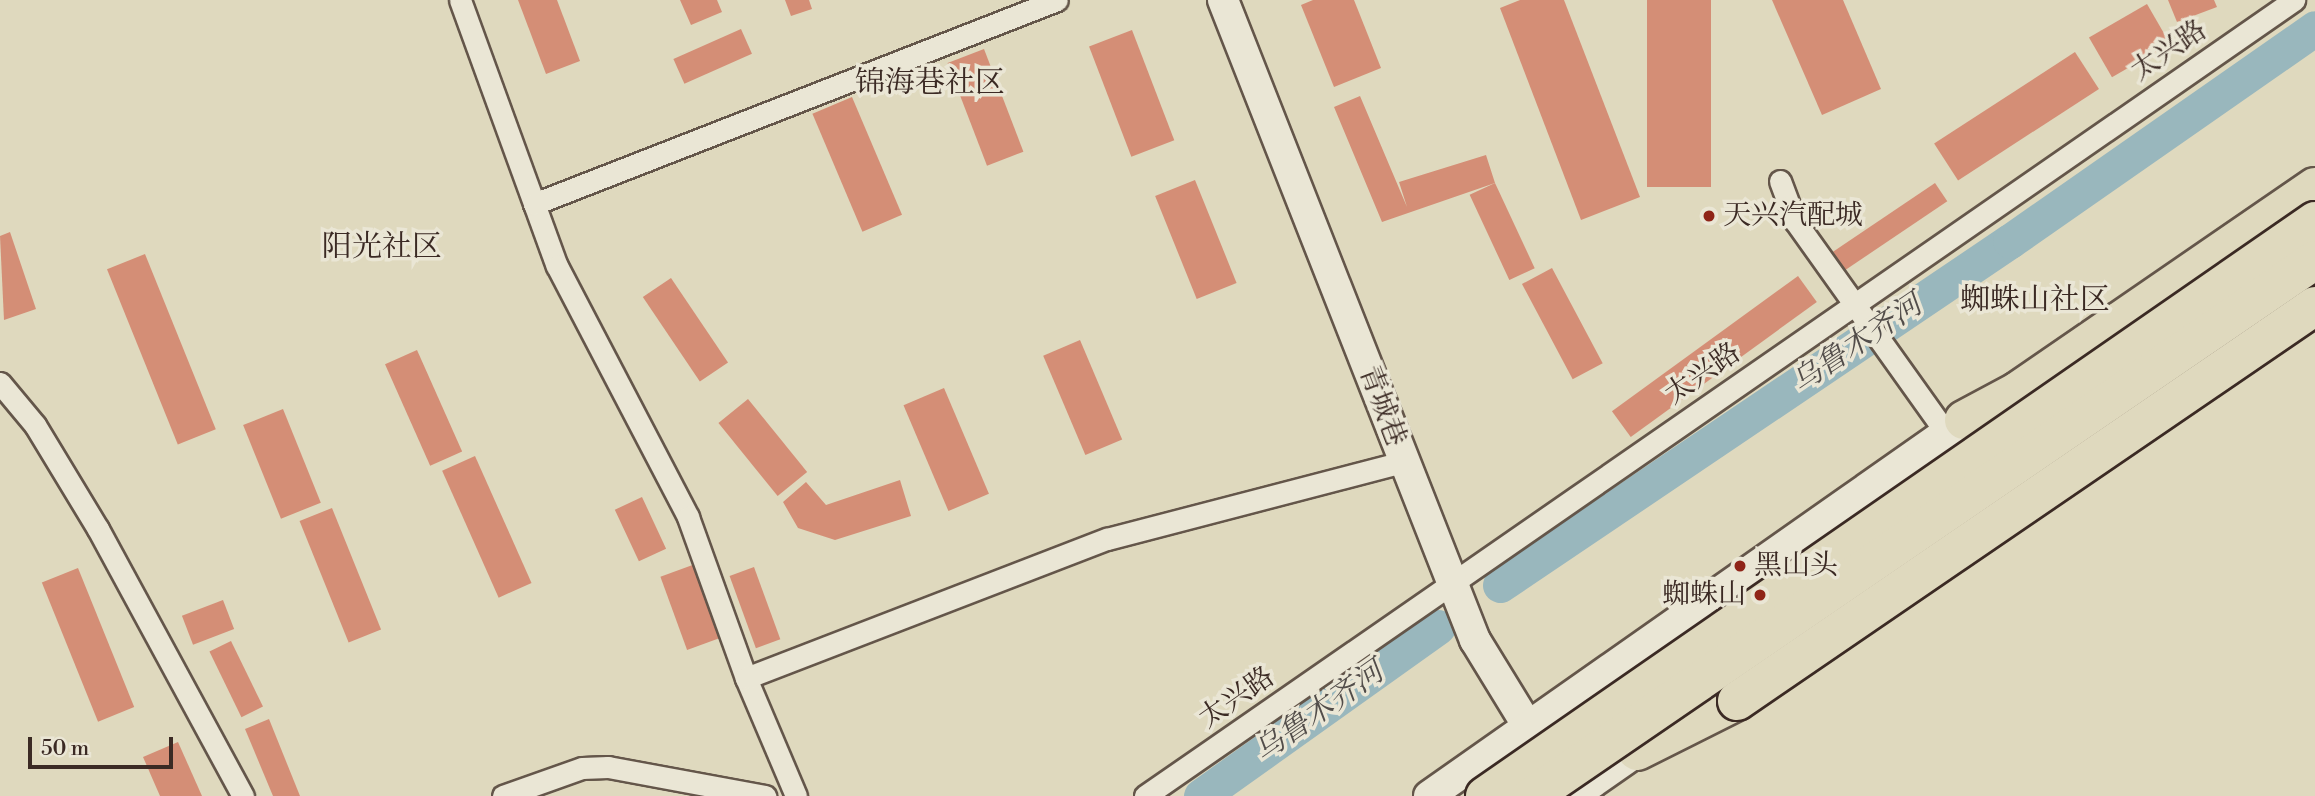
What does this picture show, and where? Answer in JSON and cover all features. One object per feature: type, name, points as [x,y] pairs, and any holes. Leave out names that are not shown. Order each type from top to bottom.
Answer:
[{"type":"highway","points":[[1955,426],[2018,391],[2315,187]]},
{"type":"highway","points":[[1485,796],[2315,221]]},
{"type":"highway","points":[[1637,751],[1737,701],[2313,290]]},
{"type":"highway","points":[[1532,796],[2313,290]]},
{"type":"main road","name":"青城巷","points":[[1223,0],[1475,640],[1527,727],[1573,796]]},
{"type":"main road","points":[[1429,796],[1955,426],[2315,179]]},
{"type":"main road","points":[[1573,796],[2313,290]]},
{"type":"street","points":[[460,0],[557,266],[688,517],[746,678],[796,796]]},
{"type":"street","points":[[534,204],[1057,0]]},
{"type":"street","name":"太兴路","points":[[1145,796],[1451,584],[1859,309],[2294,0]]},
{"type":"street","points":[[1780,181],[1795,221],[1883,343],[1955,426]]},
{"type":"street","points":[[0,383],[35,425],[98,529],[243,796]]},
{"type":"street","points":[[746,678],[1107,539],[1404,462]]},
{"type":"street","points":[[503,796],[582,768],[608,767],[765,796]]},
{"type":"building","points":[[518,0],[557,0],[580,61],[546,74]]},
{"type":"building","points":[[680,0],[717,0],[722,12],[691,25]]},
{"type":"building","points":[[785,0],[809,0],[812,9],[791,16]]},
{"type":"building","points":[[1313,0],[1354,0],[1381,68],[1334,87],[1301,5]]},
{"type":"building","points":[[1520,0],[1564,0],[1640,197],[1581,220],[1500,8]]},
{"type":"building","points":[[1647,0],[1711,0],[1711,187],[1647,187]]},
{"type":"building","points":[[1772,0],[1843,0],[1881,89],[1822,115]]},
{"type":"building","points":[[2168,0],[2214,0],[2217,7],[2177,22]]},
{"type":"building","points":[[2147,4],[2170,44],[2112,77],[2089,38]]},
{"type":"building","points":[[741,29],[752,54],[684,84],[673,59]]},
{"type":"building","points":[[1132,30],[1174,140],[1131,157],[1089,46]]},
{"type":"building","points":[[984,49],[1023,152],[987,166],[948,63]]},
{"type":"building","points":[[2075,52],[2099,89],[1958,180],[1934,143]]},
{"type":"building","points":[[1360,96],[1407,207],[1399,182],[1486,155],[1495,183],[1382,222],[1334,107]]},
{"type":"building","points":[[852,97],[902,215],[862,232],[812,114]]},
{"type":"building","points":[[1195,180],[1237,283],[1197,299],[1155,196]]},
{"type":"building","points":[[1495,183],[1535,268],[1509,280],[1470,195]]},
{"type":"building","points":[[1935,183],[1947,201],[1845,270],[1833,252]]},
{"type":"building","points":[[10,232],[36,309],[4,320],[0,236]]},
{"type":"building","points":[[145,254],[216,429],[178,445],[107,269]]},
{"type":"building","points":[[1552,268],[1603,363],[1573,379],[1522,284]]},
{"type":"building","points":[[1798,276],[1817,302],[1631,437],[1612,411]]},
{"type":"building","points":[[671,278],[728,363],[700,382],[643,297]]},
{"type":"building","points":[[1080,340],[1122,439],[1085,455],[1043,356]]},
{"type":"building","points":[[417,350],[462,451],[430,466],[385,364]]},
{"type":"building","points":[[944,388],[989,494],[948,511],[903,405]]},
{"type":"building","points":[[748,399],[807,472],[778,496],[718,423]]},
{"type":"building","points":[[283,409],[321,503],[281,519],[243,425]]},
{"type":"building","points":[[475,456],[532,583],[499,598],[442,471]]},
{"type":"building","points":[[900,480],[911,516],[835,540],[798,528],[783,502],[806,482],[826,505]]},
{"type":"building","points":[[642,497],[666,549],[639,561],[615,510]]},
{"type":"building","points":[[332,508],[381,629],[349,643],[300,521]]},
{"type":"building","points":[[698,563],[725,636],[687,650],[660,577]]},
{"type":"building","points":[[754,567],[780,639],[756,648],[730,576]]},
{"type":"building","points":[[78,568],[134,707],[98,722],[42,583]]},
{"type":"building","points":[[223,600],[234,629],[193,645],[182,616]]},
{"type":"building","points":[[231,641],[263,707],[241,717],[209,652]]},
{"type":"building","points":[[269,719],[300,796],[273,796],[245,729]]},
{"type":"building","points":[[178,742],[202,796],[160,796],[143,757]]},
{"type":"waterway","name":"乌鲁木齐河","points":[[1500,585],[2010,241],[2315,28]]},
{"type":"waterway","name":"乌鲁木齐河","points":[[1201,796],[1438,627]]},
{"type":"place","name":"天兴汽配城","points":[[1709,216]]},
{"type":"place","name":"黑山头","points":[[1740,566]]},
{"type":"place","name":"蜘蛛山","points":[[1760,595]]},
{"type":"district","name":"锦海巷社区","points":[[930,83]]},
{"type":"district","name":"阳光社区","points":[[382,247]]},
{"type":"district","name":"蜘蛛山社区","points":[[2035,300]]}]
